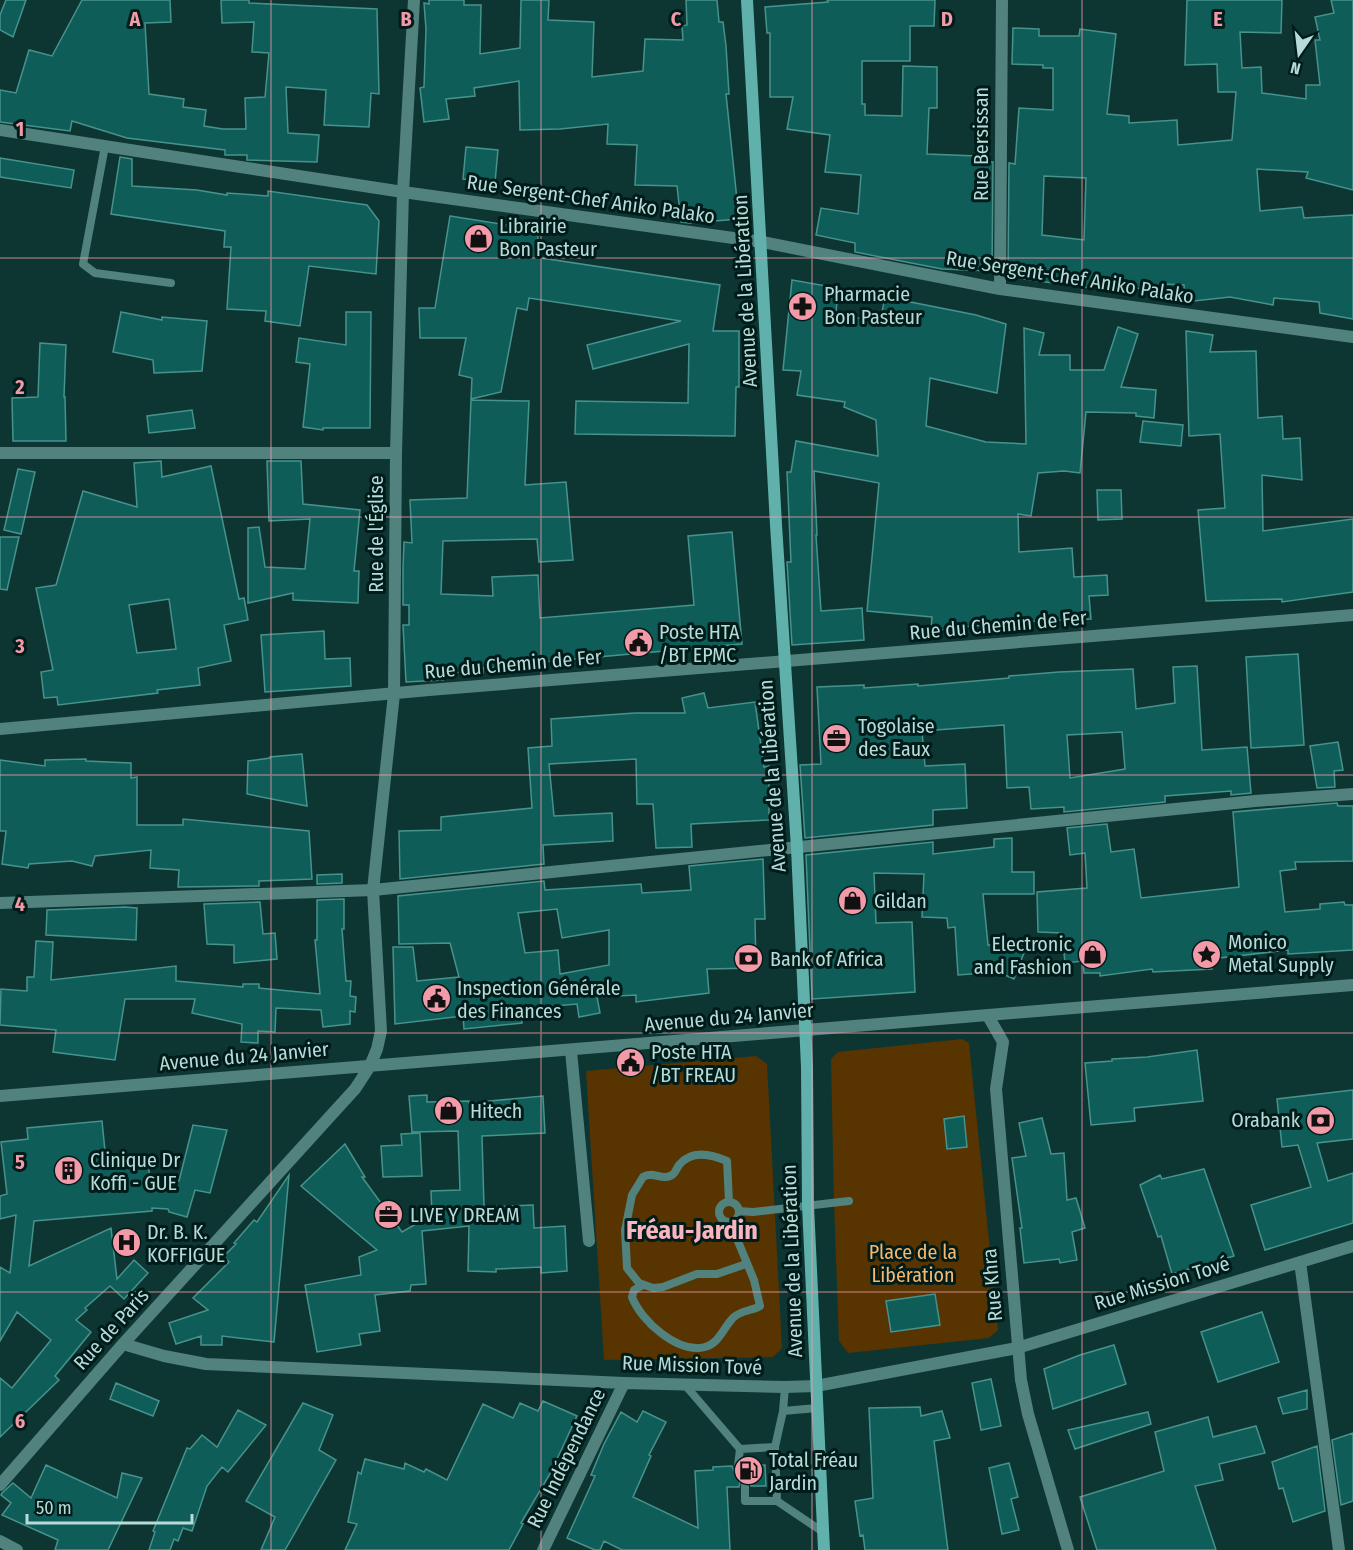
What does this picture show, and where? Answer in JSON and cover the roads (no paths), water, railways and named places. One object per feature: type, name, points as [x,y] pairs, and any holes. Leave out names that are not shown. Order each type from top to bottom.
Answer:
[{"type":"main road","name":"Avenue de la Libération","points":[[747,0],[797,848],[805,1029],[808,1205],[824,1550]]},
{"type":"street","name":"Rue de l'Église","points":[[370,1066],[381,1031],[373,890],[394,693],[396,453],[403,192],[414,0]]},
{"type":"street","name":"Rue Bersissan","points":[[1000,289],[1002,0]]},
{"type":"street","name":"Rue Sergent-Chef Aniko Palako","points":[[0,130],[403,192],[762,242],[1000,289],[1353,338]]},
{"type":"street","points":[[0,453],[396,453]]},
{"type":"street","name":"Rue du Chemin de Fer","points":[[0,729],[394,693],[1353,615]]},
{"type":"street","points":[[0,903],[373,890],[1255,801],[1353,794]]},
{"type":"street","name":"Avenue du 24 Janvier","points":[[0,1096],[571,1051],[805,1029],[1353,985]]},
{"type":"street","name":"Rue Khra","points":[[988,1016],[1003,1042],[996,1089],[1017,1348],[1028,1414],[1068,1550]]},
{"type":"street","points":[[571,1051],[589,1241]]},
{"type":"street","name":"Rue de Paris","points":[[0,1485],[123,1344],[348,1097],[370,1066]]},
{"type":"street","name":"Rue Mission Tové","points":[[123,1344],[164,1356],[206,1364],[624,1383],[816,1386],[1017,1348],[1353,1246]]},
{"type":"street","points":[[1300,1262],[1339,1550]]},
{"type":"street","name":"Rue Indépendance","points":[[543,1550],[624,1383]]},
{"type":"street","points":[[0,1541],[17,1550]]},
{"type":"lane","points":[[105,146],[83,264],[95,273],[171,283]]},
{"type":"lane","points":[[729,1202],[727,1161],[720,1158],[702,1154],[694,1155],[681,1162],[673,1175],[669,1177],[652,1174],[643,1177],[632,1195],[625,1230],[627,1268],[632,1276],[643,1285],[653,1288],[663,1287],[697,1274],[717,1274],[738,1269],[746,1264]]},
{"type":"lane","points":[[739,1211],[753,1212],[849,1201]]},
{"type":"lane","points":[[729,1202],[734,1203],[739,1211],[738,1216],[730,1222],[725,1221],[719,1212],[720,1207],[729,1202]]},
{"type":"lane","points":[[643,1285],[634,1290],[632,1297],[647,1322],[685,1347],[704,1347],[716,1340],[737,1314],[760,1306],[754,1280],[730,1222]]},
{"type":"lane","points":[[685,1385],[740,1449],[738,1466]]},
{"type":"lane","points":[[777,1501],[775,1447],[783,1411],[785,1387]]},
{"type":"lane","points":[[783,1411],[817,1408]]},
{"type":"lane","points":[[740,1449],[775,1447]]},
{"type":"lane","points":[[745,1486],[745,1501],[777,1501],[823,1532]]},
{"type":"place","name":"Librairie Bon Pasteur","points":[[478,238]]},
{"type":"place","name":"Pharmacie Bon Pasteur","points":[[803,306]]},
{"type":"place","name":"Poste HTA /BT EPMC","points":[[638,643]]},
{"type":"place","name":"Togolaise des Eaux","points":[[837,738]]},
{"type":"place","name":"Gildan","points":[[853,901]]},
{"type":"place","name":"Monico Metal Supply","points":[[1207,954]]},
{"type":"place","name":"Electronic and Fashion","points":[[1093,955]]},
{"type":"place","name":"Bank of Africa","points":[[749,959]]},
{"type":"place","name":"Inspection Générale des Finances","points":[[436,999]]},
{"type":"place","name":"Poste HTA /BT FREAU","points":[[630,1063]]},
{"type":"place","name":"Hitech","points":[[449,1111]]},
{"type":"place","name":"Orabank","points":[[1321,1120]]},
{"type":"place","name":"Clinique Dr Koffi - GUE","points":[[69,1171]]},
{"type":"place","name":"LIVE Y DREAM","points":[[389,1215]]},
{"type":"place","name":"Dr. B. K. KOFFIGUE","points":[[126,1243]]},
{"type":"place","name":"Total Fréau Jardin","points":[[748,1471]]},
{"type":"district","name":"Fréau-Jardin","points":[[692,1230]]},
{"type":"park label","name":"Place de la Libération","points":[[913,1264]]}]
